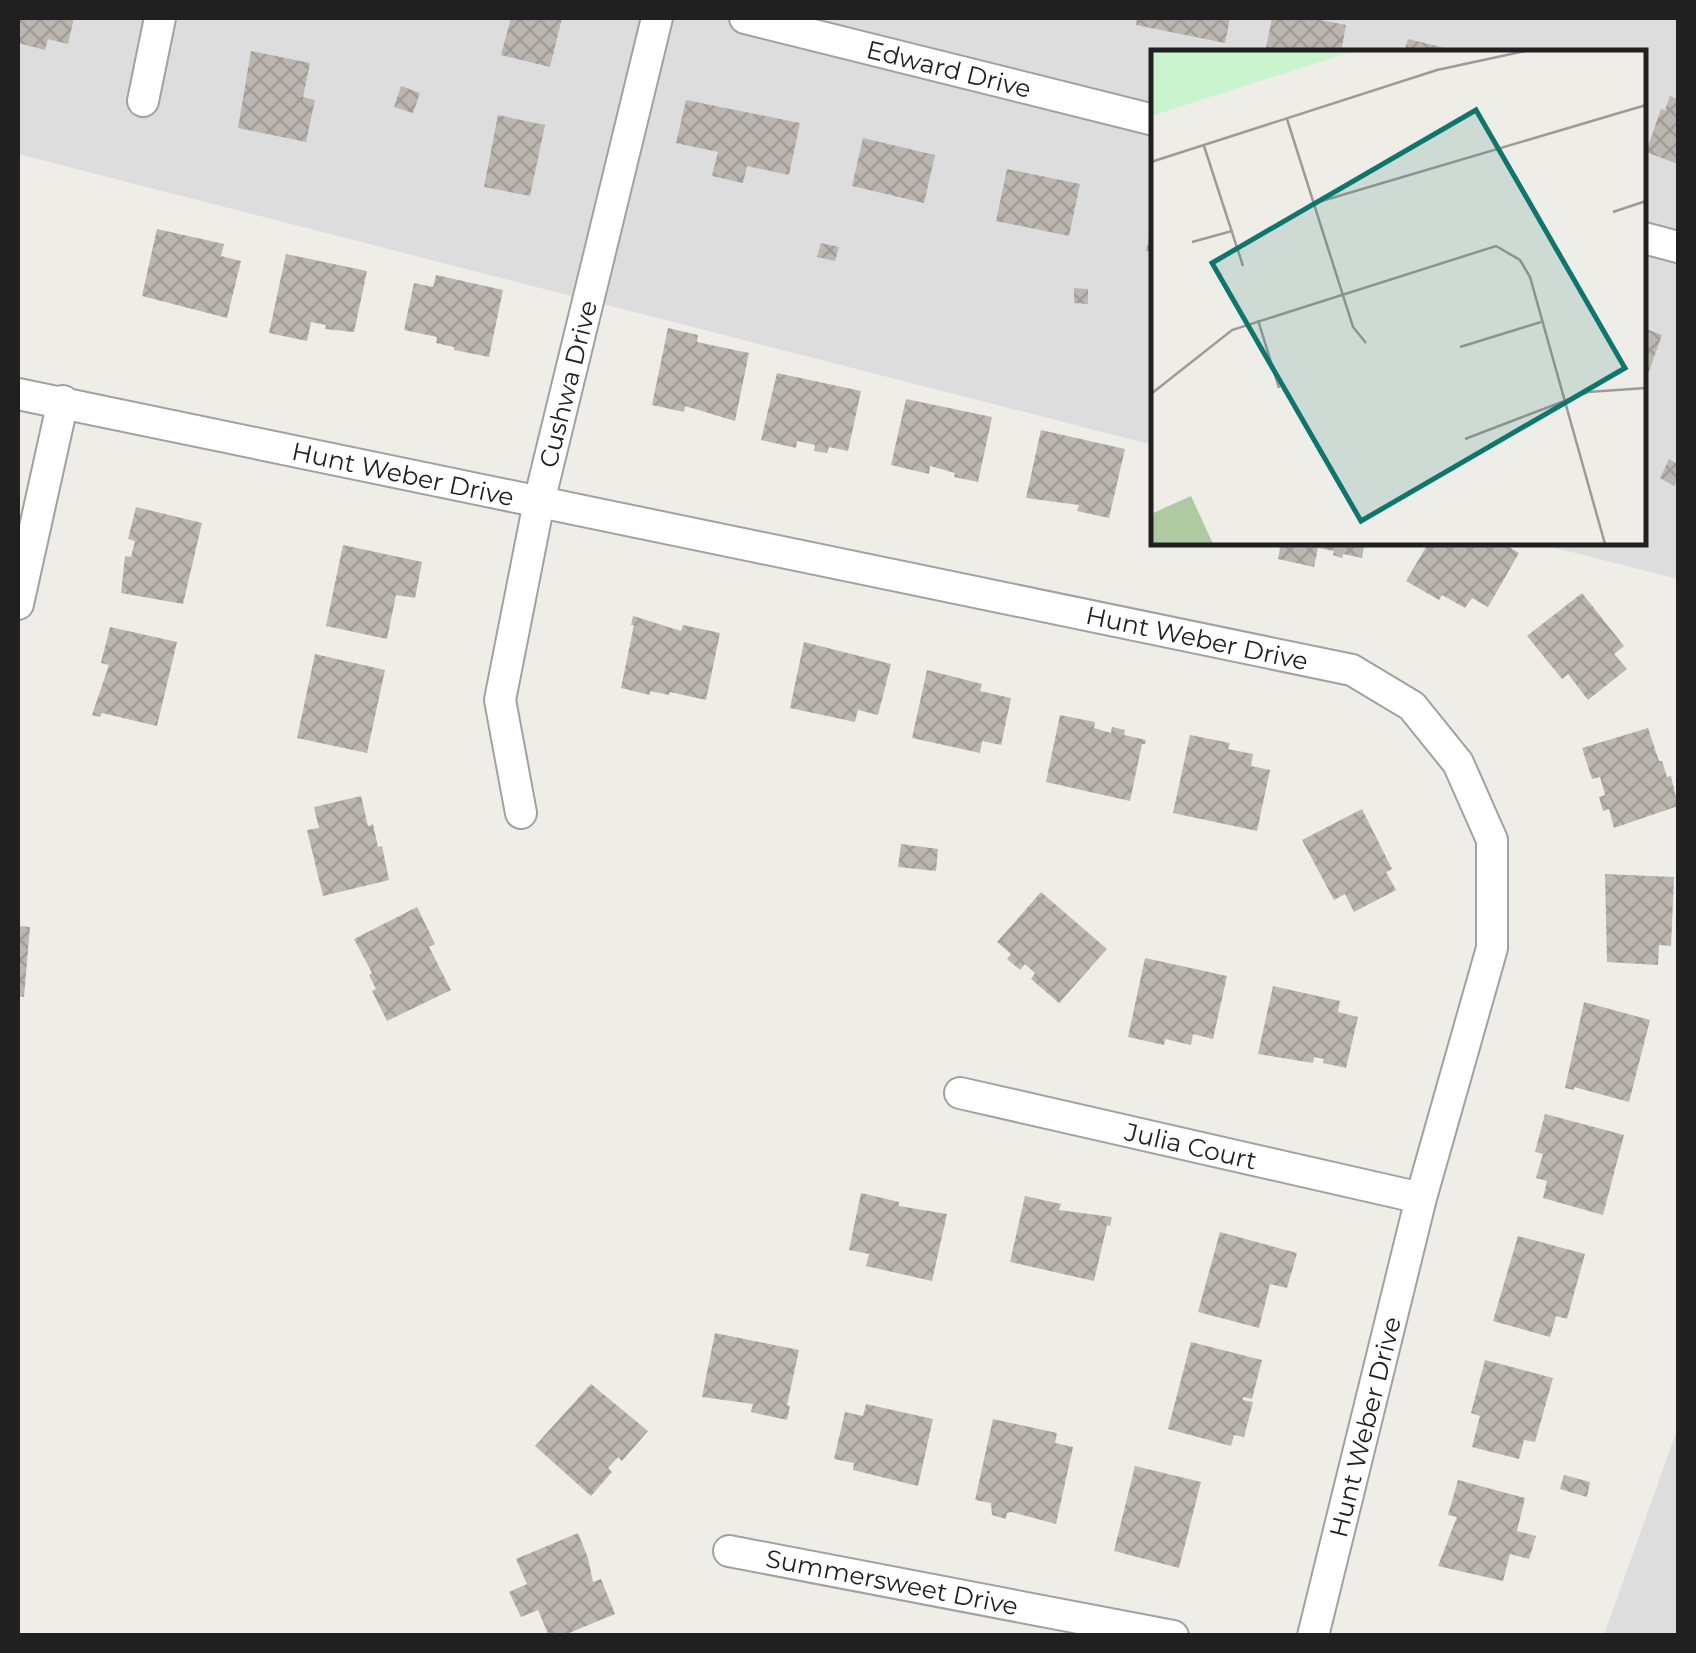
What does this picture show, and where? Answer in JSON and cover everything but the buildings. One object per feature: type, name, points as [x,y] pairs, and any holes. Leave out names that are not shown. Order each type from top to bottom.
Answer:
[{"type":"street","points":[[143,100],[160,18]]},
{"type":"street","name":"Cushwa Drive","points":[[521,813],[500,700],[539,502],[656,18]]},
{"type":"street","name":"Edward Drive","points":[[745,18],[1151,119]]},
{"type":"street","points":[[1646,239],[1678,247]]},
{"type":"street","name":"Hunt Weber Drive","points":[[18,394],[1352,670],[1412,706],[1458,763],[1492,840],[1492,948],[1421,1198],[1314,1636]]},
{"type":"street","points":[[18,604],[63,401]]},
{"type":"street","name":"Julia Court","points":[[960,1093],[1421,1198]]},
{"type":"street","name":"Summersweet Drive","points":[[729,1551],[1172,1636]]},
{"type":"shaded area","points":[[18,18],[1678,18],[1678,579],[1544,545],[1646,545],[1646,50],[1151,50],[1151,444],[18,154]]},
{"type":"shaded area","points":[[1678,1427],[1678,1635],[1604,1635]]}]
